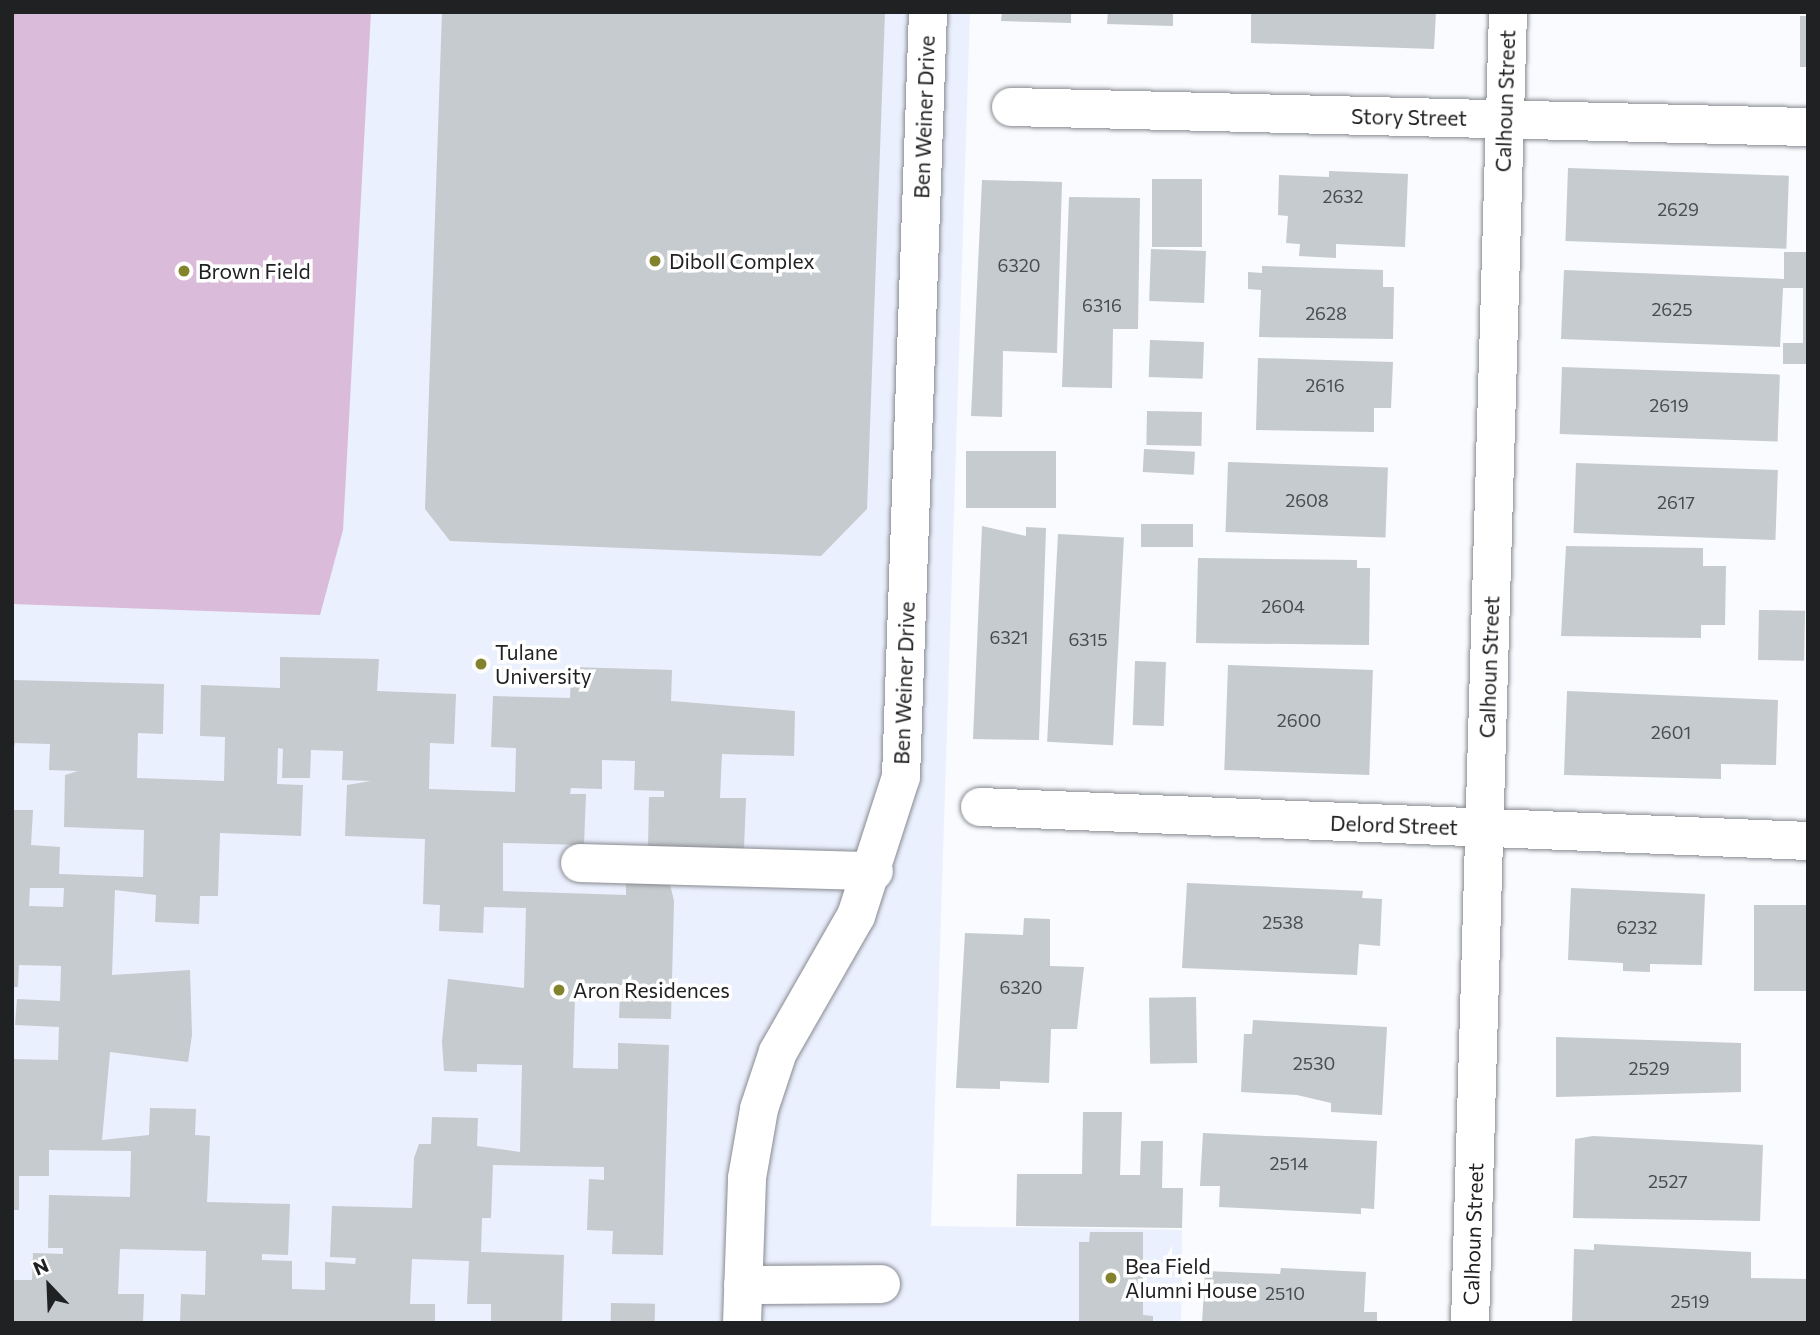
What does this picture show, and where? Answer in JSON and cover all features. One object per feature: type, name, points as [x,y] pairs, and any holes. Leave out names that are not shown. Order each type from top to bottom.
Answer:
[{"type":"street","name":"Ben Weiner Drive","points":[[742,1323],[747,1178],[759,1109],[778,1052],[856,916],[874,870],[901,777],[928,12]]},
{"type":"street","name":"Calhoun Street","points":[[1470,1323],[1508,12]]},
{"type":"street","name":"Story Street","points":[[1011,107],[1808,127]]},
{"type":"street","name":"Delord Street","points":[[980,807],[1808,841]]},
{"type":"street","points":[[580,863],[874,870]]},
{"type":"street","points":[[743,1285],[881,1284]]},
{"type":"shaded area","name":"Tulane University","points":[[12,12],[970,12],[931,1226],[1182,1230],[1181,1323],[12,1323]]},
{"type":"shaded area","name":"Brown Field","points":[[12,12],[371,12],[343,530],[320,615],[12,604]]},
{"type":"building","name":"Diboll Complex","points":[[442,12],[885,12],[867,509],[821,556],[450,541],[425,509]]},
{"type":"building","points":[[1002,12],[1071,12],[1071,23],[1001,21]]},
{"type":"building","points":[[1108,12],[1173,12],[1173,26],[1107,24]]},
{"type":"building","points":[[1251,12],[1436,12],[1434,49],[1251,43]]},
{"type":"building","points":[[1800,16],[1808,16],[1808,67],[1800,67]]},
{"type":"building","points":[[1568,168],[1789,176],[1786,249],[1565,241]]},
{"type":"building","points":[[1329,171],[1408,174],[1405,247],[1336,244],[1336,258],[1299,256],[1300,244],[1286,243],[1288,216],[1278,215],[1279,175],[1329,177]]},
{"type":"building","points":[[1152,179],[1202,179],[1202,247],[1152,247]]},
{"type":"building","points":[[982,180],[1062,182],[1057,353],[1003,351],[1002,417],[971,416]]},
{"type":"building","points":[[1069,197],[1140,198],[1138,329],[1113,329],[1112,388],[1062,387]]},
{"type":"building","points":[[1151,249],[1206,251],[1204,303],[1149,301]]},
{"type":"building","points":[[1784,252],[1808,252],[1808,364],[1783,364],[1783,343],[1803,343],[1803,288],[1783,288],[1780,347],[1561,339],[1564,270],[1784,279]]},
{"type":"building","points":[[1262,266],[1383,270],[1383,287],[1394,287],[1393,339],[1259,337],[1261,290],[1248,289],[1248,272],[1262,273]]},
{"type":"building","points":[[1150,340],[1204,342],[1203,379],[1149,377]]},
{"type":"building","points":[[1258,358],[1393,362],[1391,408],[1374,408],[1374,432],[1256,430]]},
{"type":"building","points":[[1562,367],[1780,375],[1778,442],[1560,434]]},
{"type":"building","points":[[1147,411],[1202,412],[1201,446],[1146,445]]},
{"type":"building","points":[[1144,449],[1195,452],[1194,475],[1143,472]]},
{"type":"building","points":[[966,451],[1056,451],[1056,508],[966,508]]},
{"type":"building","points":[[1228,462],[1388,468],[1385,538],[1226,532]]},
{"type":"building","points":[[1576,463],[1778,470],[1775,540],[1574,533]]},
{"type":"building","points":[[1141,524],[1193,524],[1193,547],[1141,547]]},
{"type":"building","points":[[982,526],[1026,536],[1026,527],[1046,528],[1039,740],[973,739]]},
{"type":"building","points":[[1058,534],[1124,537],[1113,745],[1047,742]]},
{"type":"building","points":[[1566,546],[1703,548],[1703,566],[1726,566],[1725,625],[1701,625],[1701,638],[1561,636]]},
{"type":"building","points":[[1198,558],[1357,560],[1357,568],[1370,568],[1369,645],[1196,643]]},
{"type":"building","points":[[1759,610],[1805,611],[1804,661],[1758,660]]},
{"type":"building","name":"Aron Residences","points":[[280,657],[379,659],[377,691],[456,694],[454,744],[430,743],[429,789],[515,792],[516,748],[491,747],[493,696],[570,698],[571,667],[672,670],[671,701],[795,711],[794,756],[722,754],[720,798],[746,798],[744,849],[648,847],[649,797],[664,797],[664,791],[634,790],[635,761],[602,760],[602,789],[571,788],[570,794],[586,794],[584,845],[503,843],[503,891],[626,895],[626,883],[670,884],[674,901],[671,1019],[619,1018],[620,993],[575,993],[573,1068],[618,1069],[618,1043],[669,1045],[663,1255],[612,1254],[613,1231],[587,1230],[589,1179],[604,1180],[604,1167],[493,1165],[491,1218],[482,1218],[481,1252],[564,1255],[562,1323],[491,1323],[491,1304],[467,1304],[469,1261],[412,1259],[410,1304],[435,1304],[435,1323],[180,1323],[181,1294],[205,1295],[206,1251],[120,1249],[118,1294],[144,1294],[143,1323],[12,1323],[12,1280],[32,1280],[33,1253],[63,1254],[63,1248],[48,1248],[49,1195],[130,1197],[131,1151],[49,1150],[49,1176],[19,1176],[19,1210],[12,1210],[12,1059],[58,1060],[59,1027],[15,1025],[17,999],[60,1001],[61,966],[19,965],[18,987],[12,987],[12,810],[33,810],[31,845],[60,847],[59,874],[143,877],[144,830],[64,827],[65,775],[78,771],[49,770],[50,744],[15,743],[12,756],[12,680],[164,684],[163,734],[138,733],[137,778],[224,781],[225,737],[200,736],[201,685],[280,688]],"holes":[[[278,748],[283,749],[282,778],[310,778],[311,750],[343,751],[342,780],[371,781],[347,785],[345,836],[425,839],[423,904],[440,905],[439,931],[483,933],[484,907],[526,908],[524,988],[448,979],[442,1042],[444,1071],[477,1072],[477,1064],[522,1065],[520,1152],[477,1146],[478,1118],[432,1117],[431,1144],[419,1144],[414,1158],[412,1208],[332,1206],[330,1257],[356,1258],[355,1264],[325,1262],[325,1290],[292,1289],[292,1261],[262,1260],[262,1254],[288,1255],[290,1204],[207,1202],[210,1136],[195,1135],[196,1109],[150,1108],[149,1135],[102,1140],[110,1052],[188,1062],[192,1035],[190,970],[112,975],[115,890],[156,895],[155,922],[199,924],[200,896],[218,896],[220,833],[301,836],[303,785],[277,784]],[[30,888],[64,888],[63,907],[29,906]]]},
{"type":"building","points":[[1135,661],[1166,662],[1164,726],[1133,725]]},
{"type":"building","points":[[1228,665],[1373,670],[1369,775],[1224,770]]},
{"type":"building","points":[[1567,691],[1778,700],[1776,765],[1721,764],[1721,779],[1564,775]]},
{"type":"building","points":[[1187,883],[1363,891],[1362,898],[1382,899],[1380,946],[1359,944],[1357,975],[1182,968]]},
{"type":"building","points":[[1571,888],[1705,894],[1702,965],[1650,964],[1650,972],[1623,971],[1623,963],[1568,960]]},
{"type":"building","points":[[1754,905],[1808,905],[1808,991],[1754,991]]},
{"type":"building","points":[[1024,918],[1050,919],[1050,966],[1084,967],[1077,1029],[1051,1029],[1049,1083],[1000,1081],[1000,1089],[956,1088],[965,933],[1023,935]]},
{"type":"building","points":[[1196,997],[1197,1063],[1150,1064],[1149,998]]},
{"type":"building","points":[[1253,1020],[1387,1027],[1382,1115],[1331,1112],[1331,1103],[1297,1095],[1241,1092],[1244,1034],[1252,1034]]},
{"type":"building","points":[[1556,1037],[1741,1043],[1741,1092],[1556,1097]]},
{"type":"building","points":[[1083,1112],[1122,1112],[1120,1175],[1140,1175],[1141,1141],[1163,1141],[1162,1188],[1183,1188],[1182,1228],[1016,1226],[1017,1174],[1082,1174]]},
{"type":"building","points":[[1203,1133],[1377,1141],[1374,1209],[1361,1208],[1361,1214],[1219,1207],[1220,1186],[1200,1186]]},
{"type":"building","points":[[1593,1136],[1763,1145],[1760,1221],[1573,1218],[1575,1139]]},
{"type":"building","name":"Bea Field Alumni House","points":[[1090,1232],[1143,1232],[1143,1315],[1153,1316],[1153,1323],[1079,1323],[1079,1242],[1089,1242]]},
{"type":"building","points":[[1594,1244],[1751,1252],[1751,1278],[1808,1279],[1808,1323],[1572,1323],[1574,1249],[1594,1250]]},
{"type":"building","points":[[1281,1268],[1366,1272],[1364,1312],[1377,1312],[1377,1323],[1202,1323],[1205,1271],[1280,1274]]},
{"type":"building","points":[[611,1303],[655,1304],[655,1323],[611,1323]]},
{"type":"place","name":"Diboll Complex","points":[[655,261]]},
{"type":"place","name":"Brown Field","points":[[184,271]]},
{"type":"place","name":"Tulane University","points":[[481,664]]},
{"type":"place","name":"Aron Residences","points":[[559,990]]},
{"type":"place","name":"Bea Field Alumni House","points":[[1111,1278]]}]
